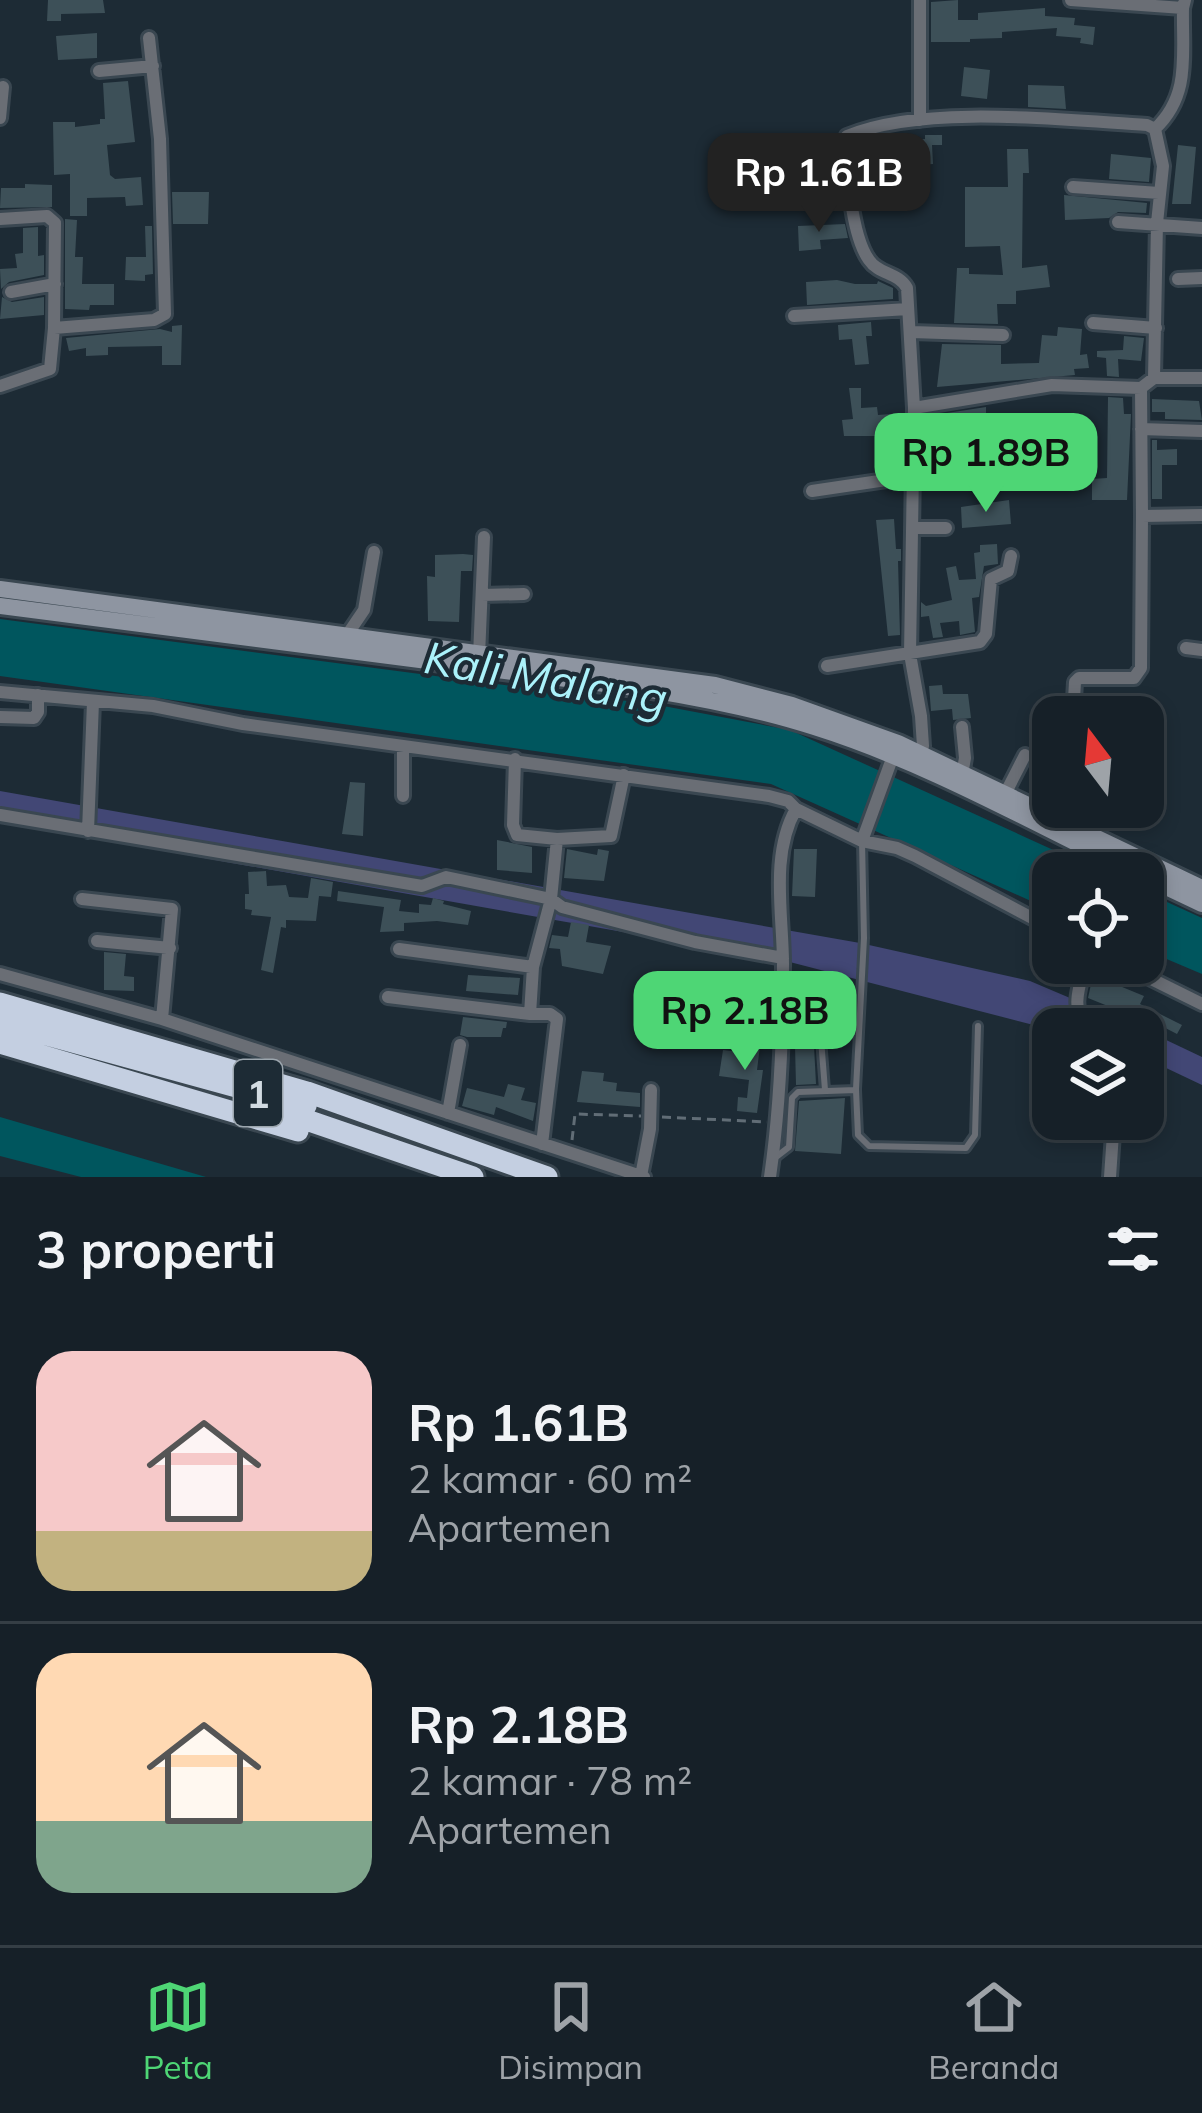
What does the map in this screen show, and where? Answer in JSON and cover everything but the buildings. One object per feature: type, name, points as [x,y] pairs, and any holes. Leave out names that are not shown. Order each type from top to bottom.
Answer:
[{"type":"highway","name":"1","points":[[0,1003],[308,1092],[547,1177]]},
{"type":"highway","name":"1","points":[[0,1022],[324,1111],[511,1177]]},
{"type":"highway","name":"1","points":[[0,1031],[321,1124],[472,1177]]},
{"type":"highway","name":"1","points":[[0,1043],[235,1110],[442,1177]]},
{"type":"main road","points":[[0,589],[345,643],[715,686],[792,705],[1032,810]]},
{"type":"main road","points":[[0,606],[345,643]]},
{"type":"main road","points":[[478,661],[713,700],[818,728],[890,763],[918,759]]},
{"type":"main road","points":[[1074,828],[1108,852]]},
{"type":"main road","points":[[1077,828],[1175,883],[1202,904]]},
{"type":"main road","points":[[1164,880],[1202,888]]},
{"type":"street","points":[[920,0],[920,121]]},
{"type":"street","points":[[1071,0],[1184,4],[1181,93],[1172,113],[1155,129]]},
{"type":"street","points":[[53,328],[161,319],[168,308],[160,139],[149,38]]},
{"type":"street","points":[[99,71],[153,66]]},
{"type":"street","points":[[0,118],[2,87]]},
{"type":"street","points":[[918,759],[921,716],[910,654],[912,332],[903,280],[878,270],[859,240],[846,139],[850,134],[920,121],[1003,117],[1155,129],[1162,151],[1154,378]]},
{"type":"street","points":[[1072,187],[1159,193]]},
{"type":"street","points":[[0,219],[47,216],[54,220],[55,284],[50,369],[0,386]]},
{"type":"street","points":[[1118,222],[1202,228]]},
{"type":"street","points":[[1178,279],[1202,278]]},
{"type":"street","points":[[11,292],[55,284]]},
{"type":"street","points":[[794,316],[908,309]]},
{"type":"street","points":[[1093,323],[1156,328]]},
{"type":"street","points":[[912,332],[1004,334]]},
{"type":"street","points":[[914,408],[1052,385],[1141,388],[1154,378],[1202,378]]},
{"type":"street","points":[[1074,696],[1079,678],[1134,677],[1141,668],[1141,388]]},
{"type":"street","points":[[1141,429],[1202,431]]},
{"type":"street","points":[[812,490],[914,476]]},
{"type":"street","points":[[1142,517],[1202,515]]},
{"type":"street","points":[[913,528],[946,528]]},
{"type":"street","points":[[478,661],[484,537]]},
{"type":"street","points":[[345,643],[364,610],[374,552]]},
{"type":"street","points":[[827,666],[984,639],[991,580],[1008,571],[1011,556]]},
{"type":"street","points":[[482,595],[524,594]]},
{"type":"street","points":[[1186,648],[1202,650]]},
{"type":"street","points":[[0,692],[153,706],[403,747],[778,797],[796,809],[897,848],[1032,918]]},
{"type":"street","points":[[0,717],[34,718],[38,695]]},
{"type":"street","points":[[88,831],[93,702]]},
{"type":"street","points":[[962,727],[962,780]]},
{"type":"street","points":[[403,747],[403,796]]},
{"type":"street","points":[[1002,800],[1025,755]]},
{"type":"street","points":[[515,759],[514,832],[557,839],[611,836],[623,775]]},
{"type":"street","points":[[863,836],[890,763]]},
{"type":"street","points":[[770,1177],[783,958],[778,913],[785,834],[796,809]]},
{"type":"street","points":[[0,815],[422,886],[446,877],[551,899],[562,907],[695,942],[783,958]]},
{"type":"street","points":[[530,1015],[533,967],[551,899],[557,839]]},
{"type":"street","points":[[82,898],[172,909],[162,1019]]},
{"type":"street","points":[[97,940],[170,948]]},
{"type":"street","points":[[399,949],[533,967]]},
{"type":"street","points":[[0,974],[162,1019],[643,1176],[651,1090]]},
{"type":"street","points":[[1162,984],[1202,1004]]},
{"type":"street","points":[[388,998],[550,1014],[557,1019],[542,1144]]},
{"type":"street","points":[[448,1113],[460,1045]]},
{"type":"street","points":[[1110,1177],[1113,1140]]},
{"type":"lane","points":[[863,836],[858,1135],[869,1146],[965,1148],[975,1136],[978,1026]]},
{"type":"lane","points":[[780,1038],[821,1039],[825,1090]]},
{"type":"lane","points":[[773,1158],[789,1147],[793,1095],[856,1090]]},
{"type":"path","points":[[723,1032],[780,1038]]},
{"type":"shaded area","points":[[0,619],[658,705],[790,730],[1058,852],[1032,852],[1032,902],[771,784],[0,676]]},
{"type":"shaded area","points":[[0,791],[860,943],[1030,981],[1094,1008],[1032,1008],[1032,1025],[782,960],[0,822]]},
{"type":"shaded area","points":[[1164,901],[1202,918],[1202,974],[1164,958]]},
{"type":"shaded area","points":[[1164,1039],[1202,1057],[1202,1085],[1164,1067]]},
{"type":"shaded area","points":[[0,1117],[206,1177],[81,1177],[0,1156]]},
{"type":"water label","name":"Kali Malang","points":[[546,677]]}]
